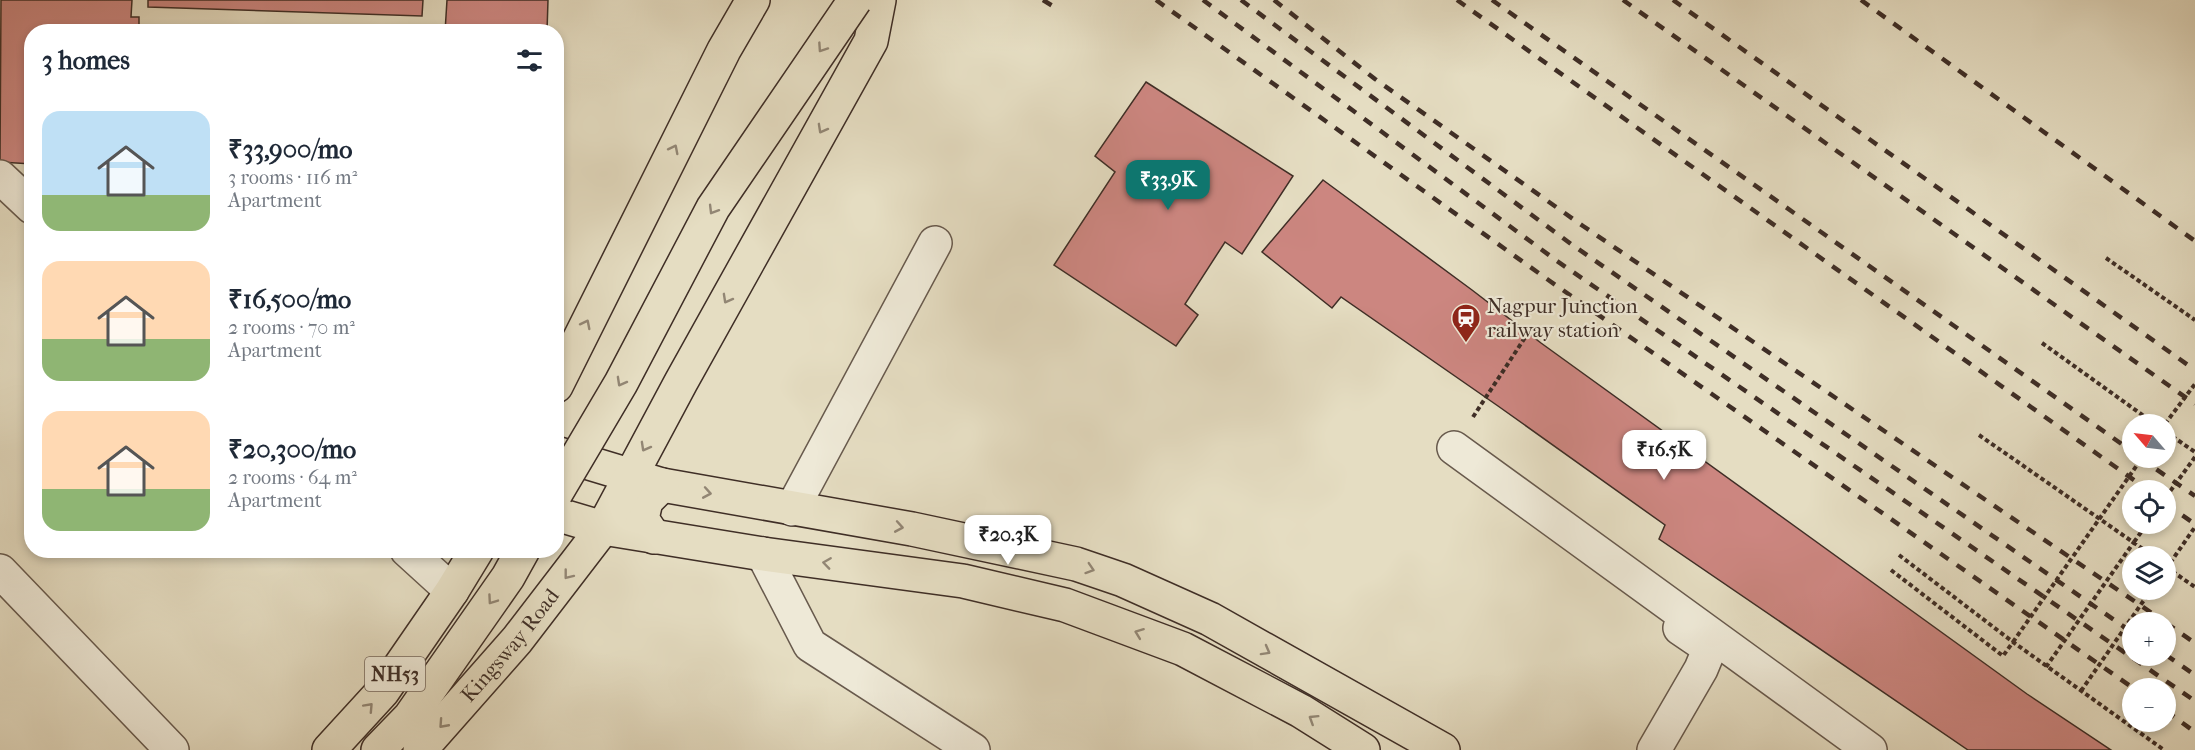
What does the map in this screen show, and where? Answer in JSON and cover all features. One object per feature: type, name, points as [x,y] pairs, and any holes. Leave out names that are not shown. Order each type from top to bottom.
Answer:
[{"type":"main road","points":[[564,369],[724,50],[753,0]]},
{"type":"main road","points":[[564,479],[621,382],[713,208],[855,0]]},
{"type":"main road","name":"Kingsway Road","points":[[420,750],[517,640],[603,528],[681,382],[871,41],[879,0]]},
{"type":"main road","points":[[564,455],[662,485],[912,530],[1076,564],[1123,580],[1210,619],[1443,750]]},
{"type":"main road","points":[[654,537],[642,519],[646,501],[662,485]]},
{"type":"main road","points":[[564,516],[603,528],[654,537],[963,581],[1065,605],[1183,650],[1300,711],[1363,750]]},
{"type":"main road","name":"NH53","points":[[329,750],[383,692],[472,558]]},
{"type":"main road","points":[[378,750],[410,717],[508,577],[519,558]]},
{"type":"street","points":[[0,177],[24,200]]},
{"type":"street","points":[[792,509],[934,243]]},
{"type":"street","points":[[1454,448],[1870,750]]},
{"type":"street","points":[[763,554],[810,645],[973,750]]},
{"type":"street","points":[[416,558],[452,591]]},
{"type":"street","points":[[0,571],[172,750]]},
{"type":"street","points":[[1645,588],[1636,598],[1705,645],[1706,657],[1654,750]]},
{"type":"path","points":[[2106,258],[2195,321]]},
{"type":"path","points":[[1454,448],[1528,333]]},
{"type":"path","points":[[2042,343],[2141,414]]},
{"type":"path","points":[[2172,414],[2195,384]]},
{"type":"path","points":[[1979,435],[2139,546]]},
{"type":"path","points":[[2176,439],[2195,452]]},
{"type":"path","points":[[2176,483],[2195,457]]},
{"type":"path","points":[[1891,570],[2003,656],[2135,468]]},
{"type":"path","points":[[2176,553],[2195,527]]},
{"type":"path","points":[[2046,667],[2140,534]]},
{"type":"path","points":[[1899,555],[2046,667],[2164,750]]},
{"type":"path","points":[[2176,574],[2195,587]]},
{"type":"path","points":[[2081,691],[2144,600]]},
{"type":"building","points":[[1,0],[132,0],[131,17],[139,17],[139,24],[24,24],[24,164],[0,162]]},
{"type":"building","points":[[148,0],[423,0],[422,16],[148,7]]},
{"type":"building","points":[[447,0],[548,0],[547,24],[446,24]]},
{"type":"building","points":[[1146,82],[1293,176],[1242,254],[1225,242],[1185,304],[1198,315],[1176,346],[1054,265],[1115,172],[1095,156]]},
{"type":"building","points":[[1323,180],[1541,343],[2027,694],[2111,750],[1968,750],[1659,539],[1665,525],[1498,406],[1341,297],[1332,308],[1262,252]]},
{"type":"railway","points":[[1043,0],[1056,8]]},
{"type":"railway","points":[[1156,0],[1547,279],[2122,680]]},
{"type":"railway","points":[[1203,0],[1557,261],[2195,701]]},
{"type":"railway","points":[[1241,0],[1571,244],[2122,625]]},
{"type":"railway","points":[[1274,0],[1375,79],[1583,226],[2150,612]]},
{"type":"railway","points":[[1457,0],[2134,480]]},
{"type":"railway","points":[[1492,0],[2122,444]]},
{"type":"railway","points":[[1623,0],[2195,404]]},
{"type":"railway","points":[[1673,0],[2195,370]]},
{"type":"railway","points":[[1861,0],[2195,241]]},
{"type":"railway","points":[[2154,468],[2195,496]]},
{"type":"railway","points":[[2176,511],[2195,524]]},
{"type":"railway","points":[[2176,630],[2195,643]]},
{"type":"railway","points":[[2176,662],[2195,675]]},
{"type":"railway","points":[[2176,718],[2195,732]]},
{"type":"place","name":"Nagpur Junction railway station","points":[[1466,344]]}]
